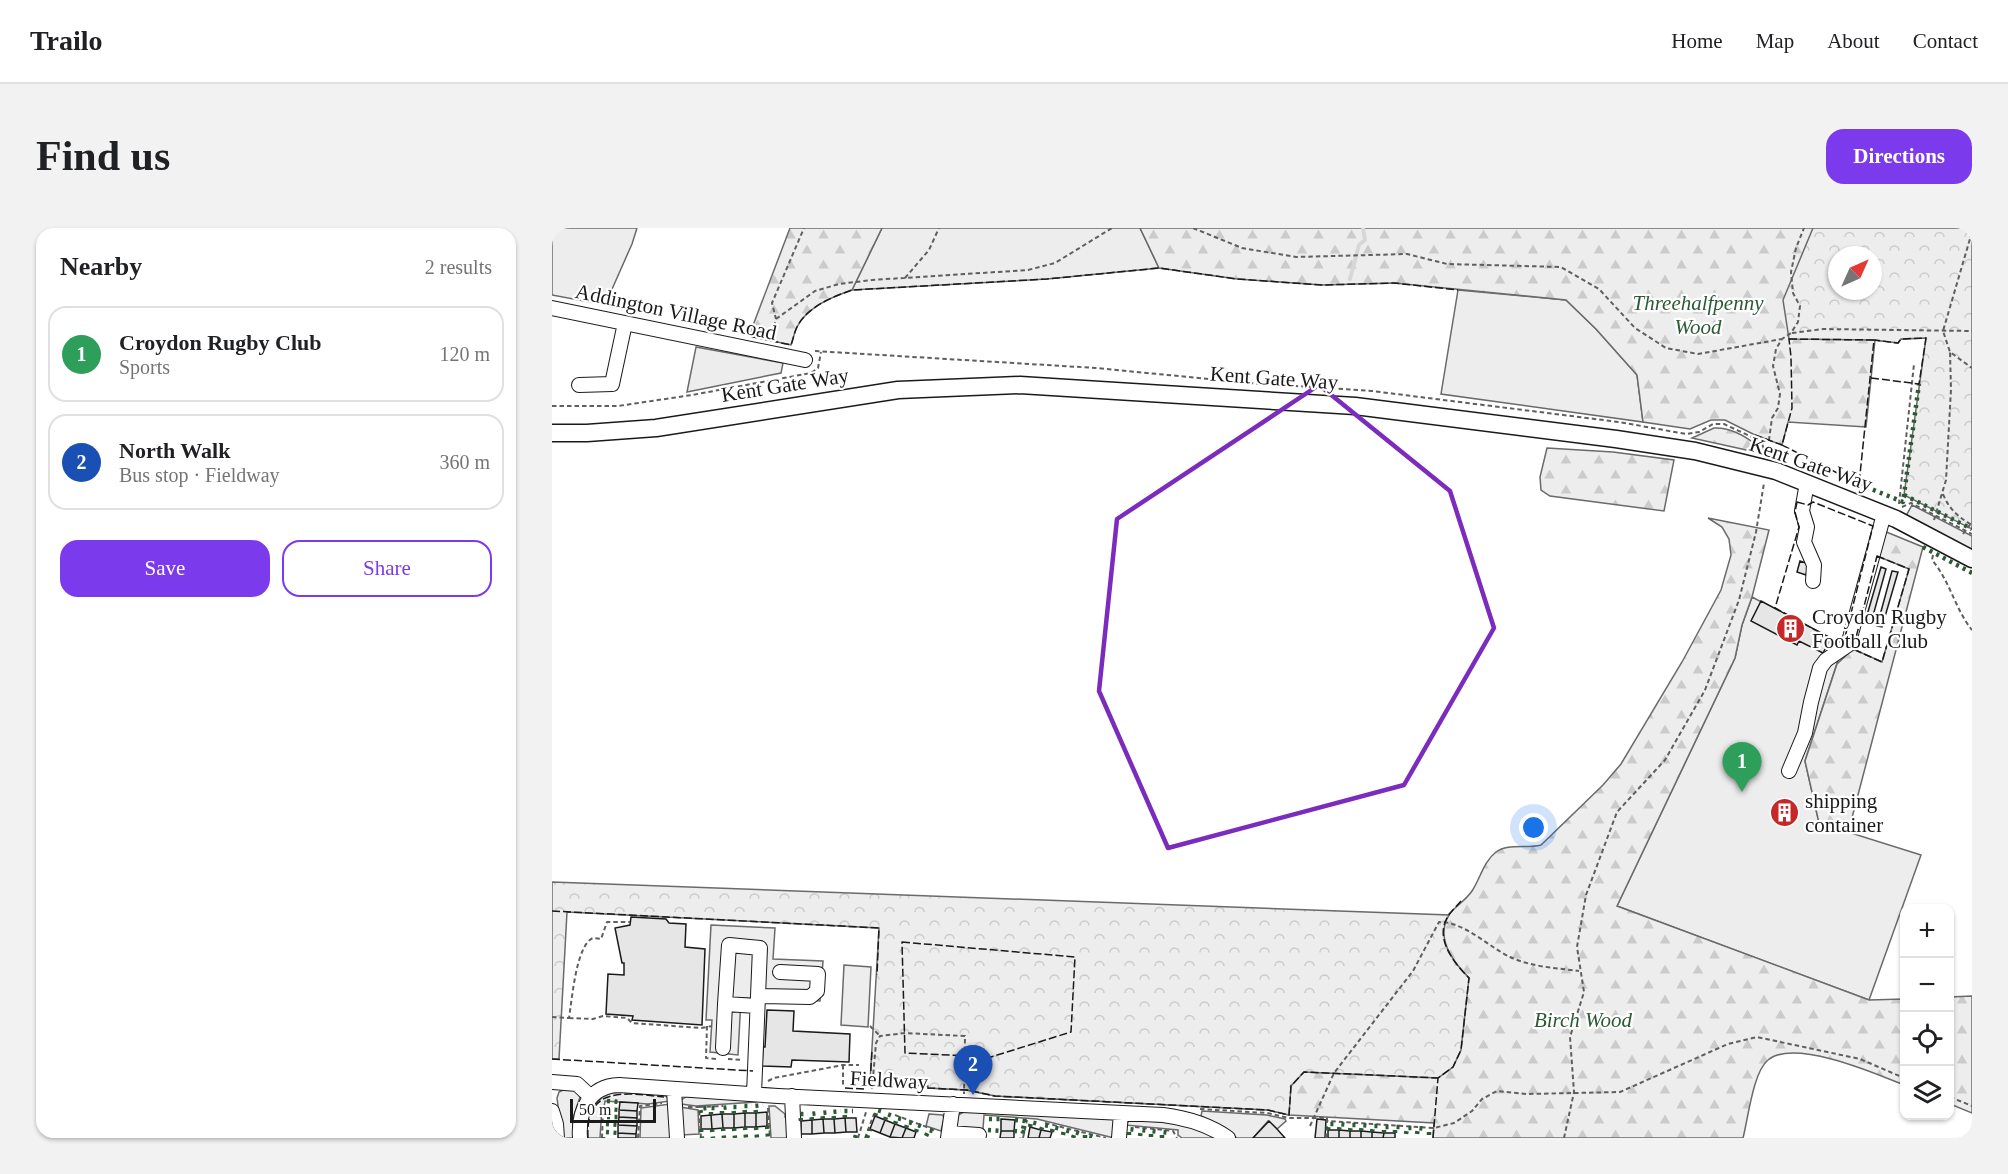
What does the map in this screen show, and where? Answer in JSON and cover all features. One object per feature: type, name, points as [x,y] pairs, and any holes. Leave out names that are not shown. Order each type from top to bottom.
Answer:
[{"type":"main road","name":"Kent Gate Way","points":[[552,433],[656,428],[898,390],[1020,385],[1355,406],[1616,439],[1695,451],[1767,468],[1890,516],[1972,559]]},
{"type":"street","name":"Addington Village Road","points":[[552,308],[625,323],[790,364],[805,360]]},
{"type":"street","points":[[579,385],[612,384],[625,323]]},
{"type":"street","points":[[1807,483],[1802,511],[1807,527],[1804,542],[1814,565],[1813,580]]},
{"type":"street","points":[[1789,771],[1805,733],[1821,668],[1826,660],[1848,645],[1890,516]]},
{"type":"street","points":[[723,1048],[729,945],[760,948],[757,1089]]},
{"type":"street","points":[[725,1004],[810,997],[817,991],[818,974],[780,972]]},
{"type":"street","points":[[552,1082],[574,1083],[591,1097],[581,1114],[580,1138]]},
{"type":"street","name":"Fieldway","points":[[591,1097],[599,1090],[614,1085],[674,1090],[757,1089],[792,1096],[869,1104],[958,1104],[1120,1126],[1184,1118],[1212,1128],[1227,1138]]},
{"type":"street","points":[[674,1090],[677,1138]]},
{"type":"street","points":[[792,1096],[794,1138]]},
{"type":"street","points":[[958,1104],[948,1136],[979,1134]]},
{"type":"street","points":[[552,1111],[557,1138]]},
{"type":"path","points":[[767,346],[776,319],[772,303],[804,228]]},
{"type":"path","points":[[905,278],[929,250],[939,228]]},
{"type":"path","points":[[776,319],[815,291],[839,284],[1028,270],[1055,263],[1112,228]]},
{"type":"path","points":[[1193,228],[1242,248],[1285,256],[1407,254],[1448,264],[1561,267],[1599,289],[1635,328],[1650,338],[1666,348],[1698,354],[1782,339],[1791,333],[1798,322],[1800,306],[1793,293],[1791,272],[1796,248],[1804,228]]},
{"type":"path","points":[[1934,520],[1946,480],[1951,388],[1950,352],[1943,331],[1972,232]]},
{"type":"path","points":[[1791,333],[1823,329],[1972,331]]},
{"type":"path","points":[[1762,444],[1769,440],[1772,418],[1778,408],[1780,394],[1773,366],[1776,349],[1782,339]]},
{"type":"path","points":[[552,406],[618,406],[810,373],[818,368],[821,352]]},
{"type":"path","points":[[1950,352],[1972,368]]},
{"type":"path","points":[[1890,516],[1914,364]]},
{"type":"path","points":[[1564,1138],[1574,1092],[1570,1037],[1584,992],[1577,947],[1586,895],[1617,812],[1665,760],[1705,690],[1739,600],[1756,532],[1767,468]]},
{"type":"path","points":[[1943,494],[1949,507],[1972,524],[1963,534]]},
{"type":"path","points":[[1938,541],[1932,561],[1941,571],[1965,621],[1972,630]]},
{"type":"path","points":[[569,1018],[584,944],[593,938],[601,939],[607,922],[630,922]]},
{"type":"path","points":[[1310,1125],[1334,1073],[1413,971],[1439,922],[1454,924],[1511,958],[1546,967],[1581,971]]},
{"type":"path","points":[[552,1017],[593,1019],[603,1016],[627,1018],[632,1023],[701,1028],[724,1027]]},
{"type":"path","points":[[870,1026],[880,1036]]},
{"type":"path","points":[[858,1138],[869,1104],[874,1051],[880,1036],[905,1033],[965,1036],[958,1104]]},
{"type":"path","points":[[1201,1110],[1267,1113],[1289,1118],[1327,1118],[1327,1121],[1434,1128],[1454,1124],[1472,1111],[1482,1099],[1497,1090],[1527,1094],[1620,1092],[1728,1044],[1757,1037],[1860,1059],[1900,1076]]},
{"type":"path","points":[[757,1089],[774,1078],[843,1065],[859,1065]]},
{"type":"path","points":[[843,1065],[843,1083]]},
{"type":"path","points":[[1954,1099],[1972,1106]]},
{"type":"path","points":[[638,1138],[640,1106],[668,1103],[699,1107],[700,1138]]},
{"type":"path","points":[[768,1104],[770,1138]]},
{"type":"path","points":[[865,1138],[876,1109],[869,1104]]},
{"type":"path","points":[[602,1138],[603,1108]]},
{"type":"path","points":[[893,1114],[948,1136]]},
{"type":"path","points":[[1023,1138],[1027,1120],[1033,1120]]},
{"type":"path","points":[[1326,1138],[1327,1121]]},
{"type":"path","points":[[1040,1122],[1107,1138]]},
{"type":"path","points":[[1120,1126],[1173,1131],[1177,1138]]},
{"type":"highlighted area","points":[[1319,385],[1450,491],[1494,628],[1404,785],[1168,848],[1099,691],[1117,519]]},
{"type":"shaded area","points":[[552,228],[637,228],[605,305],[552,295]]},
{"type":"shaded area","points":[[882,228],[1140,228],[1159,268],[1047,279],[852,290]]},
{"type":"shaded area","points":[[1458,290],[1566,300],[1596,329],[1637,375],[1643,422],[1441,394]]},
{"type":"shaded area","points":[[696,347],[783,363],[781,373],[687,392]]},
{"type":"shaded area","points":[[1912,505],[1972,536],[1972,550],[1906,516]]},
{"type":"shaded area","points":[[1752,597],[1843,645],[1805,761],[1819,823],[1921,855],[1903,904],[1900,904],[1900,914],[1869,1000],[1617,906],[1735,658],[1742,625]]},
{"type":"shaded area","points":[[711,925],[775,928],[773,959],[823,961],[820,1001],[741,998],[738,1055],[710,1052],[712,1020],[706,1020]]},
{"type":"shaded area","points":[[844,965],[871,967],[868,1027],[841,1025]]},
{"type":"shaded area","points":[[575,1090],[580,1097],[573,1118],[573,1138],[562,1138],[557,1098],[559,1092]]},
{"type":"shaded area","points":[[611,1093],[662,1095],[670,1101],[648,1104],[605,1101],[602,1107],[600,1138],[586,1138],[586,1122],[591,1108],[603,1097]]},
{"type":"shaded area","points":[[687,1096],[756,1102],[696,1106],[681,1104],[680,1101]]},
{"type":"shaded area","points":[[670,1104],[672,1138],[640,1138],[641,1108]]},
{"type":"shaded area","points":[[769,1106],[775,1106],[785,1114],[785,1117],[788,1117],[790,1138],[771,1138]]},
{"type":"shaded area","points":[[680,1107],[698,1110],[699,1134],[681,1135]]},
{"type":"shaded area","points":[[966,1111],[1112,1119],[1114,1138],[1037,1119],[984,1115],[983,1129],[960,1127],[955,1130],[958,1115]]},
{"type":"shaded area","points":[[1202,1111],[1267,1115],[1286,1121],[1277,1129],[1268,1121],[1253,1138],[1237,1138],[1201,1116]]},
{"type":"shaded area","points":[[929,1114],[943,1115],[941,1131],[926,1126]]},
{"type":"shaded area","points":[[1135,1120],[1195,1127],[1217,1138],[1182,1138],[1178,1135],[1178,1130],[1125,1125]]},
{"type":"green space","points":[[790,228],[882,228],[852,290],[828,300],[807,314],[797,327],[791,345],[749,336]]},
{"type":"green space","name":"Threehalfpenny Wood","points":[[1140,228],[1972,228],[1942,337],[1901,339],[1898,343],[1875,340],[1866,427],[1788,422],[1782,445],[1725,420],[1711,420],[1690,429],[1643,422],[1637,375],[1596,329],[1566,300],[1394,283],[1322,285],[1237,279],[1159,268]]},
{"type":"green space","points":[[1813,228],[1972,228],[1972,529],[1904,495],[1926,338],[1901,339],[1898,343],[1874,340],[1789,339],[1783,300]]},
{"type":"green space","points":[[1714,428],[1726,429],[1744,436],[1759,447],[1760,453],[1692,438]]},
{"type":"green space","points":[[1547,448],[1613,452],[1674,460],[1664,511],[1550,496],[1541,490],[1540,477]]},
{"type":"green space","name":"Birch Wood","points":[[1708,518],[1769,530],[1752,597],[1742,625],[1735,658],[1617,906],[1869,1000],[1900,999],[1900,1083],[1836,1060],[1815,1055],[1780,1054],[1768,1060],[1758,1075],[1743,1138],[1433,1138],[1434,1123],[1289,1115],[1268,1110],[995,1096],[967,1090],[875,1083],[877,1052],[1469,978],[1447,949],[1443,931],[1444,922],[1472,891],[1485,865],[1496,852],[1512,847],[1541,845],[1603,785],[1621,764],[1682,662],[1721,590],[1731,555],[1729,539],[1722,527]]},
{"type":"green space","points":[[1884,531],[1923,547],[1848,833],[1819,823],[1805,761],[1837,664],[1853,649],[1882,662],[1909,569],[1877,556]]},
{"type":"green space","points":[[552,882],[1449,915],[1444,932],[1447,949],[1469,978],[1461,1050],[1453,1067],[1438,1078],[1304,1072],[1291,1086],[1289,1115],[1268,1110],[995,1096],[967,1090],[870,1082],[879,928],[567,912],[559,1059],[552,1059]]},
{"type":"green space","points":[[1972,996],[1972,1113],[1954,1106],[1954,997]]},
{"type":"building","points":[[1800,561],[1809,564],[1806,575],[1797,572]]},
{"type":"building","points":[[1881,567],[1886,569],[1871,623],[1865,622]]},
{"type":"building","points":[[1892,571],[1898,572],[1882,627],[1877,626]]},
{"type":"building","name":"Croydon Rugby Football Club","points":[[1761,601],[1831,638],[1823,653],[1799,641],[1797,645],[1751,621]]},
{"type":"building","points":[[631,917],[666,919],[669,923],[686,924],[685,947],[705,949],[702,1025],[632,1020],[633,1016],[606,1014],[608,974],[624,975],[624,963],[622,963],[615,928],[630,925]]},
{"type":"building","points":[[767,1010],[794,1011],[793,1031],[850,1034],[849,1062],[792,1060],[791,1067],[762,1066]]},
{"type":"building","points":[[620,1102],[638,1103],[637,1111],[619,1110]]},
{"type":"building","points":[[619,1110],[637,1111],[637,1118],[619,1117]]},
{"type":"building","points":[[767,1112],[767,1126],[756,1127],[756,1113]]},
{"type":"building","points":[[745,1113],[756,1113],[756,1127],[745,1127]]},
{"type":"building","points":[[745,1113],[745,1127],[734,1128],[734,1114]]},
{"type":"building","points":[[722,1114],[734,1114],[734,1128],[723,1128]]},
{"type":"building","points":[[722,1114],[723,1128],[712,1129],[711,1115]]},
{"type":"building","points":[[711,1115],[712,1129],[701,1129],[701,1116]]},
{"type":"building","points":[[875,1116],[885,1120],[880,1133],[870,1129]]},
{"type":"building","points":[[619,1117],[637,1118],[637,1126],[618,1125]]},
{"type":"building","points":[[845,1118],[856,1118],[857,1132],[846,1132]]},
{"type":"building","points":[[845,1118],[846,1132],[835,1133],[834,1119]]},
{"type":"building","points":[[823,1119],[834,1119],[835,1133],[824,1133]]},
{"type":"building","points":[[823,1119],[824,1133],[812,1134],[812,1120]]},
{"type":"building","points":[[1001,1119],[1015,1120],[1014,1131],[1001,1131]]},
{"type":"building","points":[[1317,1119],[1326,1120],[1325,1138],[1315,1138]]},
{"type":"building","points":[[812,1120],[812,1134],[801,1134],[801,1121]]},
{"type":"building","points":[[885,1120],[895,1124],[890,1137],[880,1133]]},
{"type":"building","points":[[1269,1121],[1285,1138],[1253,1138]]},
{"type":"building","points":[[895,1124],[906,1128],[902,1138],[890,1137]]},
{"type":"building","points":[[618,1125],[637,1126],[636,1134],[618,1133]]},
{"type":"building","points":[[1030,1127],[1041,1130],[1039,1138],[1028,1138]]},
{"type":"building","points":[[906,1128],[916,1132],[914,1138],[902,1138]]},
{"type":"building","points":[[1041,1130],[1052,1132],[1050,1138],[1039,1138]]},
{"type":"building","points":[[1328,1130],[1339,1130],[1339,1138],[1328,1138]]},
{"type":"building","points":[[1339,1130],[1350,1131],[1350,1138],[1339,1138]]},
{"type":"building","points":[[1001,1131],[1014,1131],[1014,1138],[1000,1138]]},
{"type":"building","points":[[1350,1131],[1361,1131],[1361,1138],[1350,1138]]},
{"type":"building","points":[[1361,1131],[1372,1132],[1372,1138],[1361,1138]]},
{"type":"building","points":[[1372,1132],[1384,1133],[1383,1138],[1372,1138]]},
{"type":"building","points":[[618,1133],[636,1134],[636,1138],[618,1138]]},
{"type":"building","points":[[1384,1133],[1395,1133],[1395,1138],[1383,1138]]},
{"type":"waterway","points":[[1350,279],[1359,245],[1365,240],[1363,228]]},
{"type":"hedge","points":[[1859,484],[1903,502],[1919,384]]},
{"type":"hedge","points":[[1904,495],[1972,529]]},
{"type":"hedge","points":[[1923,547],[1972,573]]},
{"type":"hedge","points":[[607,1101],[620,1102]]},
{"type":"hedge","points":[[756,1113],[755,1106],[763,1105]]},
{"type":"hedge","points":[[745,1113],[744,1106],[752,1106]]},
{"type":"hedge","points":[[722,1114],[722,1108],[730,1107]]},
{"type":"hedge","points":[[734,1114],[733,1107],[741,1107]]},
{"type":"hedge","points":[[701,1113],[700,1109],[707,1108]]},
{"type":"hedge","points":[[711,1115],[711,1108],[719,1108]]},
{"type":"hedge","points":[[607,1109],[619,1110]]},
{"type":"hedge","points":[[875,1116],[877,1110],[884,1112]]},
{"type":"hedge","points":[[834,1119],[833,1112],[841,1111]]},
{"type":"hedge","points":[[845,1118],[844,1111],[853,1111]]},
{"type":"hedge","points":[[823,1119],[822,1113],[830,1112]]},
{"type":"hedge","points":[[812,1120],[811,1114],[819,1113]]},
{"type":"hedge","points":[[801,1121],[800,1114],[808,1114]]},
{"type":"hedge","points":[[885,1120],[887,1114],[895,1117]]},
{"type":"hedge","points":[[607,1117],[619,1117]]},
{"type":"hedge","points":[[895,1124],[897,1118],[905,1120]]},
{"type":"hedge","points":[[989,1119],[1001,1119]]},
{"type":"hedge","points":[[1015,1120],[1025,1121],[1023,1129]]},
{"type":"hedge","points":[[906,1128],[908,1122],[915,1124]]},
{"type":"hedge","points":[[1030,1127],[1031,1122],[1039,1124]]},
{"type":"hedge","points":[[606,1124],[618,1125]]},
{"type":"hedge","points":[[1328,1130],[1329,1124],[1336,1124]]},
{"type":"hedge","points":[[1339,1130],[1340,1124],[1347,1125]]},
{"type":"hedge","points":[[916,1132],[918,1125],[925,1128]]},
{"type":"hedge","points":[[1041,1130],[1043,1125],[1050,1126]]},
{"type":"hedge","points":[[1350,1131],[1351,1125],[1358,1125]]},
{"type":"hedge","points":[[1361,1131],[1362,1125],[1370,1126]]},
{"type":"hedge","points":[[767,1126],[768,1138]]},
{"type":"hedge","points":[[1372,1132],[1373,1126],[1381,1126]]},
{"type":"hedge","points":[[745,1127],[746,1138]]},
{"type":"hedge","points":[[756,1127],[757,1138]]},
{"type":"hedge","points":[[1052,1132],[1053,1127],[1061,1129]]},
{"type":"hedge","points":[[1384,1133],[1384,1127],[1392,1127]]},
{"type":"hedge","points":[[1395,1133],[1395,1127],[1404,1127]]},
{"type":"hedge","points":[[723,1128],[724,1138]]},
{"type":"hedge","points":[[734,1128],[735,1138]]},
{"type":"hedge","points":[[1406,1134],[1407,1128],[1414,1128]]},
{"type":"hedge","points":[[1417,1134],[1418,1128],[1426,1129]]},
{"type":"hedge","points":[[701,1129],[702,1138]]},
{"type":"hedge","points":[[712,1129],[713,1138]]},
{"type":"hedge","points":[[867,1138],[870,1129]]},
{"type":"hedge","points":[[1129,1135],[1129,1129],[1137,1130]]},
{"type":"hedge","points":[[1429,1129],[1429,1135]]},
{"type":"hedge","points":[[926,1136],[929,1130],[936,1132]]},
{"type":"hedge","points":[[988,1130],[1001,1131]]},
{"type":"hedge","points":[[1063,1135],[1064,1130],[1072,1132]]},
{"type":"hedge","points":[[1140,1136],[1141,1130],[1148,1131]]},
{"type":"hedge","points":[[1014,1131],[1023,1132],[1021,1138]]},
{"type":"hedge","points":[[1151,1137],[1151,1131],[1160,1132]]},
{"type":"hedge","points":[[606,1132],[618,1133]]},
{"type":"hedge","points":[[855,1138],[857,1132]]},
{"type":"hedge","points":[[1073,1138],[1075,1132],[1083,1135]]},
{"type":"hedge","points":[[1162,1138],[1162,1132],[1171,1133]]},
{"type":"hedge","points":[[1085,1138],[1085,1135],[1093,1137]]},
{"type":"fence","points":[[749,336],[791,345],[797,327],[807,314],[828,300],[852,290],[1047,279],[1159,268],[1237,279],[1322,285],[1394,283],[1458,290]]},
{"type":"fence","points":[[1871,378],[1919,384],[1926,338],[1901,339],[1898,343],[1874,340]]},
{"type":"fence","points":[[1789,339],[1874,340],[1859,484],[1782,445],[1792,408],[1789,339]]},
{"type":"fence","points":[[1755,435],[1782,445]]},
{"type":"fence","points":[[1797,502],[1808,505],[1813,502],[1873,526],[1843,645],[1775,608],[1799,527],[1795,512],[1797,502]]},
{"type":"fence","points":[[1877,556],[1909,569],[1882,662],[1853,649],[1877,556]]},
{"type":"fence","points":[[1433,1138],[1438,1078],[1453,1067],[1461,1050],[1469,978],[1453,959],[1443,936],[1446,920],[1461,901]]},
{"type":"fence","points":[[552,911],[879,928],[877,975]]},
{"type":"fence","points":[[902,942],[1075,957],[1071,1032],[991,1057],[905,1053],[902,942]]},
{"type":"fence","points":[[870,1082],[872,1051]]},
{"type":"fence","points":[[552,1059],[753,1071]]},
{"type":"fence","points":[[845,1088],[865,1089],[870,1082],[967,1090],[995,1096],[1268,1110],[1289,1115],[1291,1086],[1304,1072],[1438,1078]]},
{"type":"fence","points":[[588,1138],[589,1121],[593,1109],[601,1101],[622,1094],[664,1097]]},
{"type":"place","name":"Croydon Rugby Football Club","points":[[1791,629]]},
{"type":"place","name":"Croydon Rugby Club","points":[[1742,792]]},
{"type":"place","name":"shipping container","points":[[1784,813]]},
{"type":"place","name":"North Walk","points":[[973,1095]]}]
